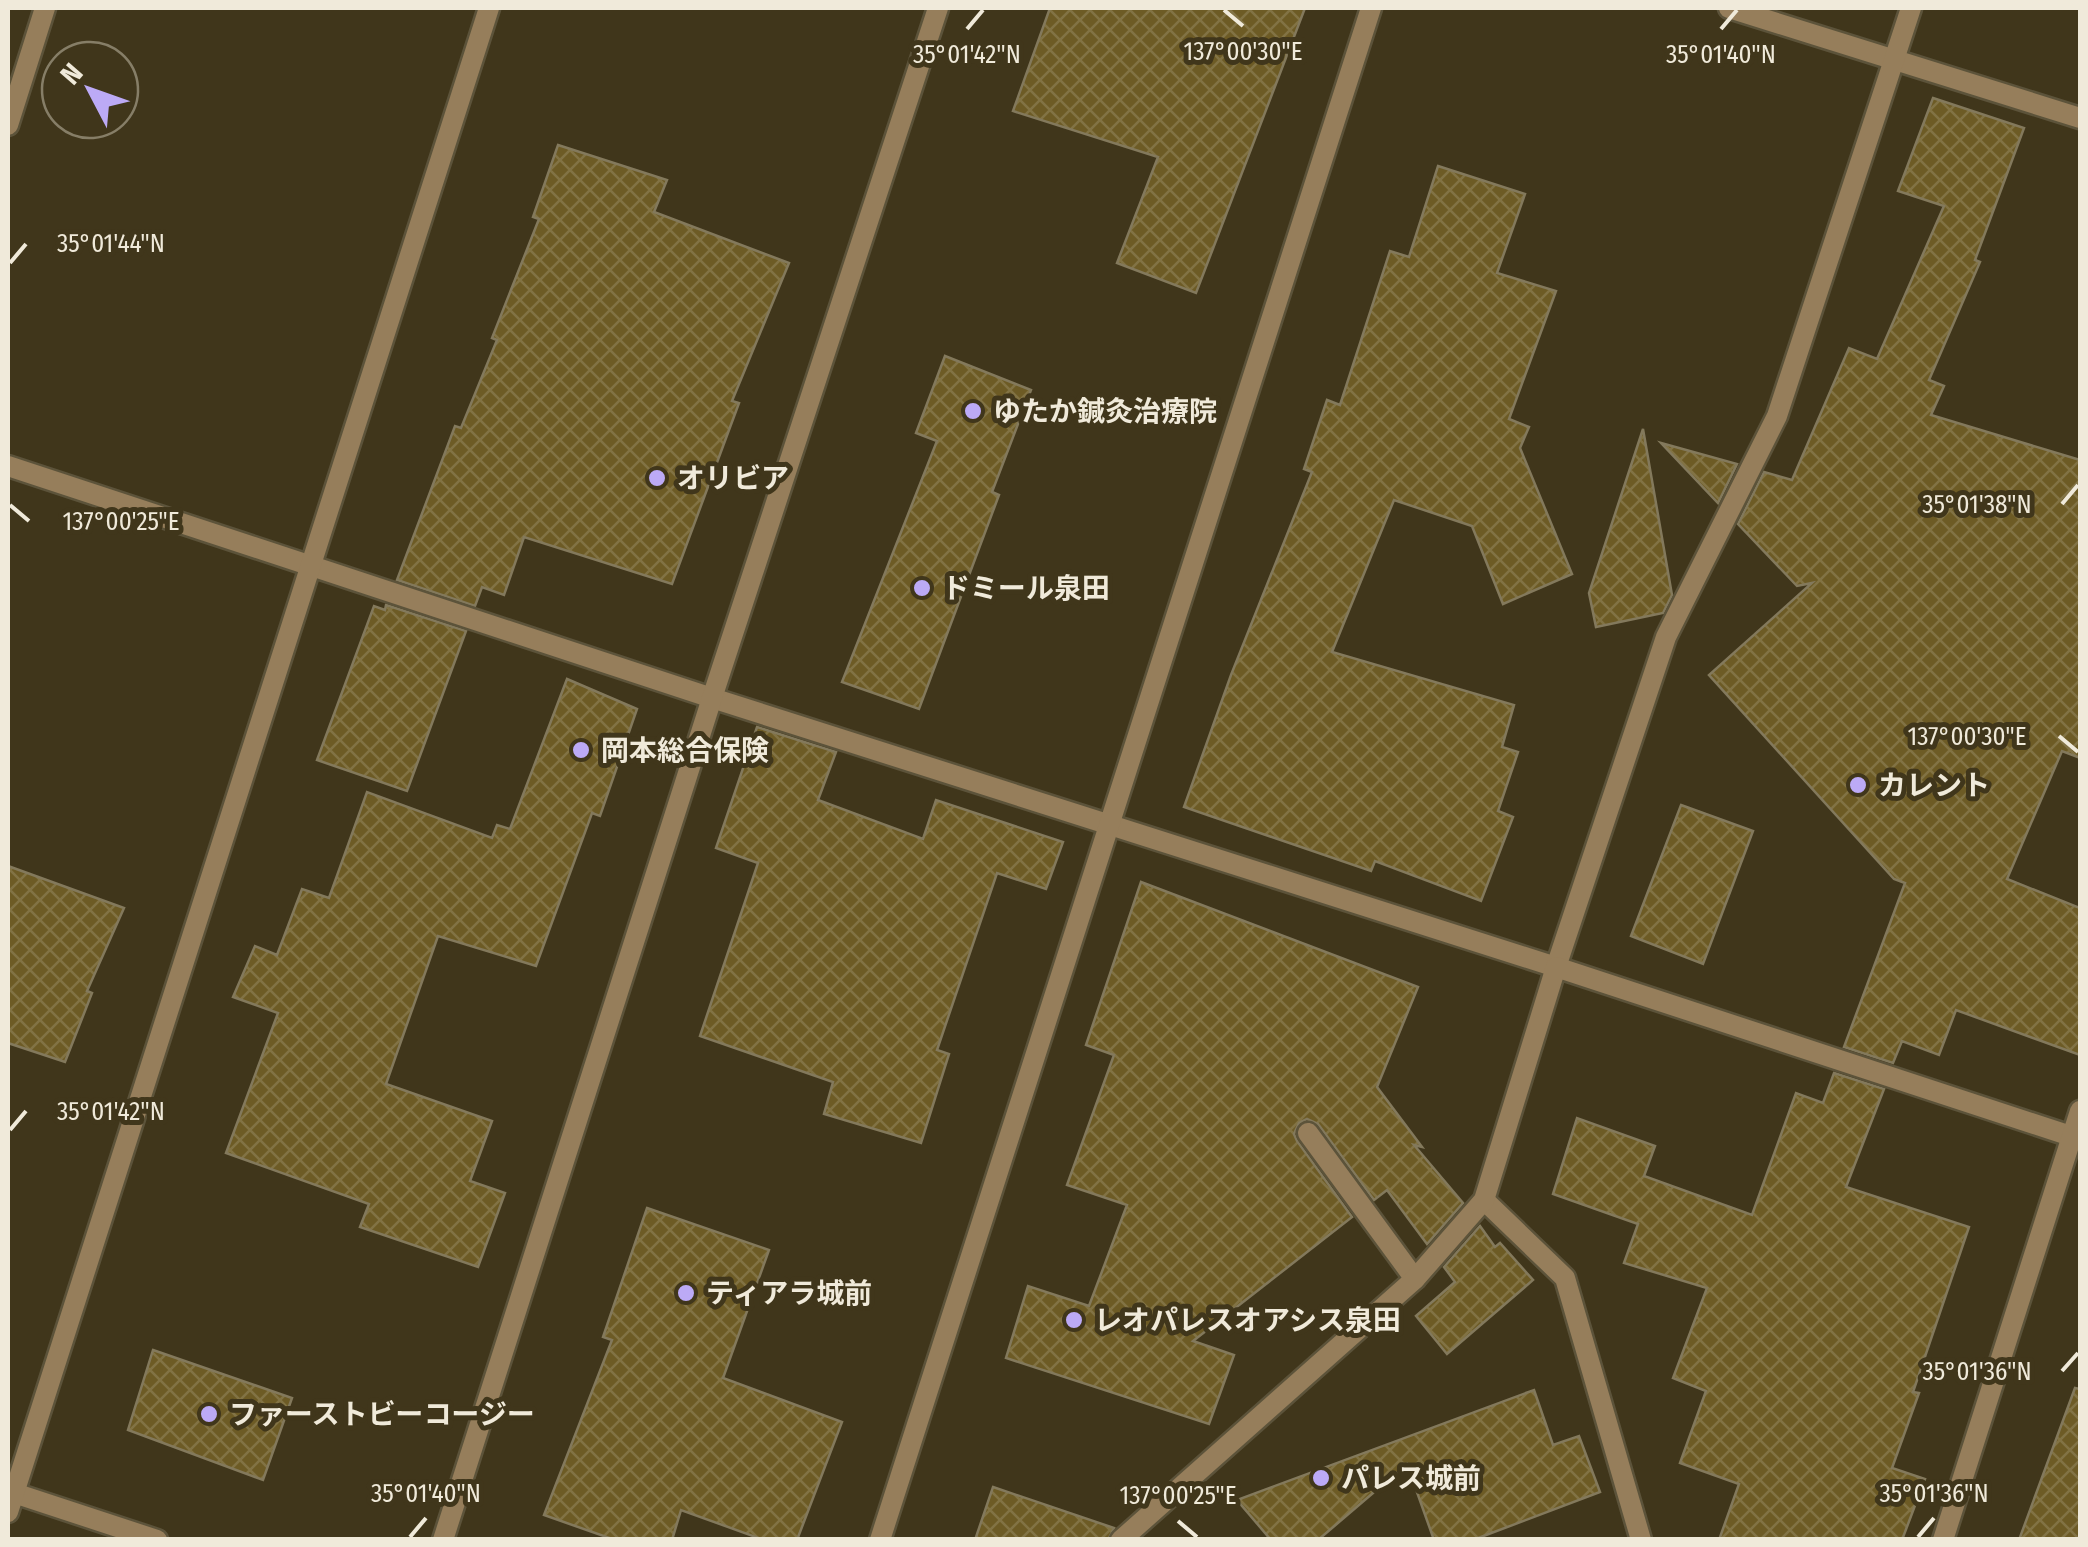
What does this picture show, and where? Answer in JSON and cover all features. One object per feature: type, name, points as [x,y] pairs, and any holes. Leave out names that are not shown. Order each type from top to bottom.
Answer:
[{"type":"street","points":[[8,125],[45,8]]},
{"type":"street","points":[[158,1540],[10,1499],[490,8]]},
{"type":"street","points":[[443,1540],[938,8]]},
{"type":"street","points":[[880,1540],[1371,8]]},
{"type":"street","points":[[1728,8],[2080,118]]},
{"type":"street","points":[[1121,1540],[1415,1279],[1484,1200],[1666,636],[1777,416],[1911,8]]},
{"type":"street","points":[[8,466],[712,698],[1110,822],[2076,1137]]},
{"type":"street","points":[[1943,1540],[2076,1137],[2080,1111]]},
{"type":"street","points":[[1308,1132],[1415,1279]]},
{"type":"street","points":[[1484,1200],[1565,1278],[1642,1540]]},
{"type":"building","points":[[1050,8],[1305,8],[1196,293],[1117,263],[1158,157],[1013,111]]},
{"type":"building","points":[[1933,98],[2024,128],[1975,260],[1980,262],[1929,380],[1944,386],[1931,415],[2080,460],[2080,758],[2062,751],[2007,879],[2080,908],[2080,1055],[1956,1010],[1939,1055],[1902,1041],[1893,1063],[1844,1047],[1905,883],[1894,879],[1709,675],[1812,583],[1797,586],[1738,524],[1764,472],[1792,480],[1849,348],[1877,359],[1944,206],[1898,191]]},
{"type":"building","points":[[558,145],[667,180],[654,212],[789,263],[732,401],[739,403],[672,584],[524,537],[504,595],[482,587],[475,606],[397,580],[455,426],[461,428],[497,340],[492,338],[539,219],[533,217]]},
{"type":"building","points":[[1438,166],[1525,194],[1497,273],[1556,291],[1509,419],[1529,427],[1520,448],[1572,574],[1503,604],[1472,526],[1394,500],[1332,652],[1514,705],[1502,747],[1518,752],[1498,811],[1513,817],[1481,901],[1375,861],[1371,871],[1184,807],[1231,675],[1312,472],[1304,469],[1327,400],[1340,405],[1390,251],[1409,257]]},
{"type":"building","name":"ドミール泉田","points":[[945,356],[1031,390],[992,492],[999,495],[919,709],[842,682],[937,441],[916,433]]},
{"type":"building","points":[[1643,429],[1672,595],[1663,613],[1596,627],[1589,593]]},
{"type":"building","points":[[1661,443],[1737,464],[1718,503]]},
{"type":"building","points":[[386,605],[466,631],[407,791],[317,760],[374,606],[385,610]]},
{"type":"building","points":[[567,679],[637,709],[600,816],[592,813],[536,966],[438,936],[386,1084],[492,1121],[470,1181],[505,1193],[478,1267],[360,1227],[369,1204],[226,1153],[278,1013],[233,997],[255,946],[277,955],[302,889],[329,898],[367,792],[492,838],[497,825],[510,829]]},
{"type":"building","points":[[757,727],[836,752],[818,800],[923,839],[936,800],[1063,842],[1046,889],[997,873],[937,1050],[949,1054],[921,1143],[824,1114],[833,1082],[700,1036],[758,863],[716,848]]},
{"type":"building","points":[[1681,805],[1753,831],[1703,964],[1631,936]]},
{"type":"building","points":[[8,866],[124,908],[87,991],[92,993],[65,1062],[8,1043]]},
{"type":"building","points":[[1141,882],[1418,987],[1377,1087],[1422,1147],[1414,1145],[1463,1203],[1427,1244],[1387,1190],[1374,1200],[1318,1124],[1307,1119],[1299,1123],[1294,1134],[1297,1141],[1352,1217],[1193,1341],[1234,1355],[1209,1424],[1006,1358],[1028,1286],[1089,1306],[1127,1205],[1067,1185],[1114,1055],[1086,1045]]},
{"type":"building","points":[[1834,1073],[1884,1089],[1846,1187],[1969,1227],[1913,1392],[1919,1393],[1892,1468],[1925,1479],[1902,1540],[1719,1540],[1739,1484],[1680,1463],[1706,1391],[1673,1378],[1707,1288],[1624,1263],[1638,1224],[1553,1194],[1577,1118],[1655,1146],[1644,1176],[1752,1215],[1796,1093],[1823,1103]]},
{"type":"building","points":[[647,1208],[769,1250],[723,1378],[842,1422],[797,1540],[764,1540],[681,1510],[672,1540],[615,1540],[544,1515],[612,1340],[603,1337]]},
{"type":"building","points":[[1480,1226],[1495,1247],[1500,1243],[1533,1280],[1447,1354],[1416,1316],[1455,1282],[1444,1267]]},
{"type":"building","name":"ファーストビーコージー","points":[[153,1350],[292,1398],[263,1480],[128,1430]]},
{"type":"building","points":[[2075,1388],[2080,1389],[2080,1540],[2019,1540]]},
{"type":"building","points":[[1534,1390],[1553,1445],[1579,1436],[1600,1492],[1473,1540],[1434,1540],[1407,1464],[1318,1540],[1271,1540],[1237,1500]]},
{"type":"building","points":[[993,1487],[1114,1528],[1108,1540],[975,1540]]},
{"type":"place","name":"ゆたか鍼灸治療院","points":[[973,411]]},
{"type":"place","name":"オリビア","points":[[657,478]]},
{"type":"place","name":"ドミール泉田","points":[[922,588]]},
{"type":"place","name":"岡本総合保険","points":[[581,750]]},
{"type":"place","name":"カレント","points":[[1858,785]]},
{"type":"place","name":"ティアラ城前","points":[[686,1293]]},
{"type":"place","name":"レオパレスオアシス泉田","points":[[1074,1320]]},
{"type":"place","name":"ファーストビーコージー","points":[[209,1414]]},
{"type":"place","name":"パレス城前","points":[[1321,1478]]}]
